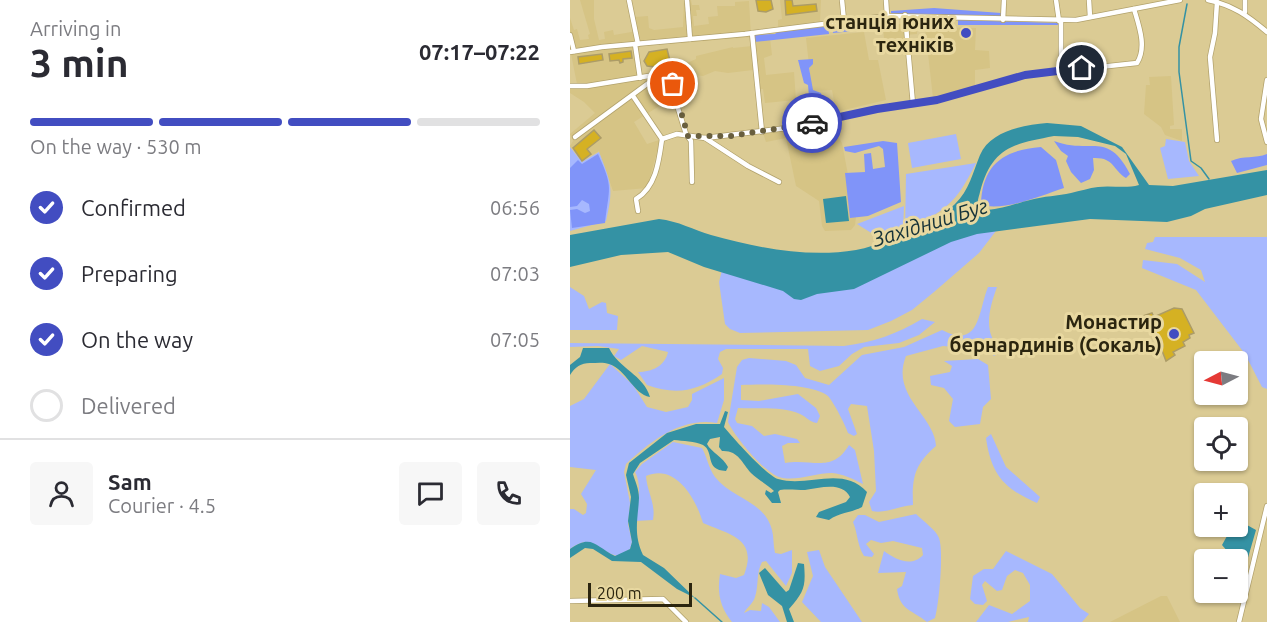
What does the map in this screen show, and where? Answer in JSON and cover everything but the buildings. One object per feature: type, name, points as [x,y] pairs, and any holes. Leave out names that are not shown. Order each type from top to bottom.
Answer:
[{"type":"street","points":[[629,0],[640,78]]},
{"type":"street","points":[[687,0],[690,39]]},
{"type":"street","points":[[842,0],[844,21]]},
{"type":"street","points":[[886,0],[887,16]]},
{"type":"street","points":[[1003,20],[1004,0]]},
{"type":"street","points":[[1056,0],[1060,20],[1061,70]]},
{"type":"street","points":[[1089,0],[1090,17]]},
{"type":"street","points":[[570,35],[572,51],[752,33],[887,16],[1060,20],[1090,17],[1180,0]]},
{"type":"street","points":[[1208,0],[1245,12],[1267,32]]},
{"type":"street","points":[[1245,0],[1245,12]]},
{"type":"street","points":[[1217,2],[1215,33],[1210,57],[1217,140]]},
{"type":"street","points":[[662,139],[677,134],[705,138],[762,132],[937,100],[1025,75],[1137,63],[1140,58],[1142,33],[1134,9]]},
{"type":"street","points":[[905,15],[912,104]]},
{"type":"street","points":[[752,33],[762,132]]},
{"type":"street","points":[[570,86],[667,73],[691,141],[692,182]]},
{"type":"street","points":[[574,137],[658,76]]},
{"type":"street","points":[[1267,80],[1261,119],[1267,142]]},
{"type":"street","points":[[633,96],[662,139],[652,183],[648,191],[636,200],[638,211]]},
{"type":"street","points":[[705,138],[748,166],[779,182]]},
{"type":"street","points":[[1239,622],[1267,506]]},
{"type":"street","points":[[570,601],[663,599],[686,622]]},
{"type":"shaded area","points":[[580,0],[594,0],[594,19],[599,40],[605,39],[604,32],[613,30],[614,35],[637,31],[635,17],[648,16],[649,28],[654,30],[683,27],[684,0],[691,0],[692,5],[699,5],[700,10],[696,10],[697,16],[693,16],[694,26],[709,24],[708,17],[718,16],[717,6],[735,6],[735,2],[749,1],[751,37],[669,44],[669,40],[633,46],[637,76],[623,79],[624,82],[646,79],[664,103],[634,122],[647,144],[660,141],[647,188],[613,191],[599,151],[582,161],[570,146],[573,141],[570,134],[595,113],[570,93],[570,88],[577,84],[570,49],[570,18],[574,30],[577,29],[580,40],[589,39],[590,34]]},
{"type":"shaded area","points":[[780,0],[821,0],[820,22],[778,28],[778,20],[782,19]]},
{"type":"shaded area","points":[[934,8],[1001,13],[1001,17],[891,14],[891,11]]},
{"type":"shaded area","points":[[883,18],[884,28],[833,33],[832,24]]},
{"type":"shaded area","points":[[958,20],[1060,23],[1060,25],[958,25]]},
{"type":"shaded area","points":[[917,22],[917,34],[905,35],[905,41],[884,39],[883,26]]},
{"type":"shaded area","points":[[828,25],[829,34],[754,42],[754,35],[775,34]]},
{"type":"shaded area","points":[[925,27],[976,28],[975,50],[989,51],[990,68],[975,70],[975,86],[933,98]]},
{"type":"shaded area","points":[[864,32],[869,60],[878,60],[886,100],[836,112],[832,90],[812,91],[806,38]]},
{"type":"shaded area","points":[[770,38],[772,55],[764,58],[766,75],[794,72],[796,100],[765,103],[763,89],[759,89],[756,59],[752,60],[753,70],[728,73],[715,71],[703,76],[694,75],[673,81],[671,73],[676,68],[696,59],[696,56],[733,47],[752,46],[752,40]]},
{"type":"shaded area","points":[[813,59],[813,64],[809,68],[813,90],[821,93],[825,111],[817,112],[810,109],[808,85],[804,83],[798,60]]},
{"type":"shaded area","points":[[1171,76],[1174,125],[1170,126],[1170,129],[1182,129],[1182,141],[1165,135],[1161,127],[1144,114],[1146,85],[1150,85],[1149,77]]},
{"type":"shaded area","points":[[835,121],[834,130],[842,143],[856,217],[855,225],[851,230],[825,231],[822,226],[819,201],[796,186],[786,138],[766,142],[763,133]]},
{"type":"shaded area","points":[[956,134],[961,159],[912,168],[908,143]]},
{"type":"shaded area","points":[[1166,139],[1185,142],[1189,161],[1199,176],[1168,179],[1160,148],[1165,146]]},
{"type":"shaded area","points":[[883,141],[897,143],[901,202],[868,216],[850,218],[845,173],[865,172],[864,154],[871,153],[873,169],[885,167],[883,149],[879,146],[855,153],[845,151],[844,147]]},
{"type":"shaded area","points":[[1054,141],[1067,145],[1106,148],[1114,152],[1130,174],[1126,178],[1105,159],[1093,158],[1094,170],[1090,179],[1081,183],[1071,172],[1066,161],[1068,156]]},
{"type":"shaded area","points":[[570,147],[582,162],[599,152],[609,179],[610,201],[606,221],[570,231]]},
{"type":"shaded area","points":[[1041,147],[1056,160],[1064,188],[1012,204],[981,205],[985,179],[997,162],[1016,152]]},
{"type":"shaded area","points":[[598,154],[609,188],[605,223],[572,228],[570,210],[577,209],[585,213],[590,211],[589,204],[582,200],[577,206],[570,207],[570,168],[578,160],[582,164]]},
{"type":"shaded area","points":[[1267,154],[1267,165],[1237,173],[1231,161],[1240,158]]},
{"type":"shaded area","points":[[976,163],[962,189],[948,205],[905,232],[906,174]]},
{"type":"shaded area","points":[[904,206],[903,231],[881,239],[857,224]]},
{"type":"shaded area","points":[[999,227],[979,253],[912,310],[868,330],[740,333],[725,324],[719,282],[722,270],[954,237]]},
{"type":"shaded area","points":[[1155,237],[1267,237],[1267,389],[1262,387],[1248,360],[1248,351],[1243,351],[1196,290],[1142,268],[1143,260],[1177,264],[1205,282],[1201,270],[1180,258],[1145,249],[1147,243],[1153,242]]},
{"type":"shaded area","points":[[570,287],[584,296],[589,309],[602,302],[606,303],[607,313],[618,316],[617,330],[570,330]]},
{"type":"shaded area","points":[[988,287],[997,287],[989,321],[992,336],[1002,350],[994,356],[982,343],[974,343],[964,348],[943,346],[906,356],[903,370],[904,383],[908,394],[929,425],[936,446],[923,459],[916,472],[913,505],[872,511],[869,502],[876,491],[874,451],[867,406],[851,404],[848,409],[857,434],[854,436],[848,433],[828,396],[821,392],[786,385],[741,385],[741,400],[759,401],[798,394],[816,408],[820,416],[817,423],[793,411],[738,408],[735,419],[737,423],[752,426],[764,436],[775,434],[797,439],[800,443],[788,443],[782,446],[785,463],[828,462],[836,459],[849,445],[855,450],[863,484],[832,473],[792,478],[779,477],[750,453],[728,422],[737,367],[742,360],[749,358],[786,361],[796,365],[805,378],[829,385],[862,355],[904,347],[942,330],[954,335],[971,332],[976,325]]},
{"type":"shaded area","points":[[922,319],[935,322],[919,335],[899,343],[864,347],[839,366],[820,371],[810,366],[808,349],[726,349],[720,352],[718,359],[723,368],[722,374],[703,385],[676,391],[647,385],[638,372],[657,367],[664,361],[668,352],[642,346],[621,360],[614,356],[619,349],[598,346],[570,347],[570,343],[844,346],[885,337]]},
{"type":"shaded area","points":[[978,359],[988,365],[991,399],[983,407],[980,424],[955,427],[949,421],[953,399],[944,388],[931,385],[930,376],[950,372],[952,366],[944,361]]},
{"type":"shaded area","points":[[610,364],[633,385],[647,407],[666,412],[688,407],[692,394],[724,378],[724,400],[717,423],[704,422],[679,427],[656,439],[626,464],[624,472],[630,503],[628,524],[632,542],[630,549],[618,556],[584,542],[570,549],[570,509],[583,515],[586,513],[587,504],[581,494],[596,470],[570,467],[570,406],[584,399]]},
{"type":"shaded area","points":[[991,434],[1006,467],[1040,497],[1037,503],[1016,492],[1001,479],[988,451],[986,438]]},
{"type":"shaded area","points":[[673,442],[702,448],[715,477],[755,506],[768,520],[773,533],[775,553],[781,554],[792,550],[792,573],[786,586],[766,561],[762,562],[755,597],[744,613],[750,610],[761,611],[762,603],[769,607],[780,622],[732,622],[720,600],[720,574],[736,578],[744,575],[747,563],[745,546],[732,535],[703,523],[690,494],[675,479],[667,474],[657,473],[646,476],[653,508],[653,520],[635,521],[639,484],[635,472],[642,464]]},
{"type":"shaded area","points":[[916,514],[939,538],[941,554],[937,611],[935,618],[927,622],[901,602],[897,589],[902,586],[906,572],[878,573],[884,551],[908,562],[923,555],[922,548],[893,541],[881,543],[871,540],[866,544],[874,554],[872,557],[864,556],[853,522],[858,515],[865,515],[879,522]]},
{"type":"shaded area","points":[[819,550],[825,567],[862,622],[821,622],[802,602],[813,576],[807,552]]},
{"type":"shaded area","points":[[1006,551],[1052,574],[1080,608],[1089,614],[1082,622],[1028,622],[1029,617],[1008,622],[976,622],[989,605],[1012,614],[1030,601],[1030,585],[1023,573],[1015,570],[1007,576],[1002,590],[997,591],[985,581],[982,585],[987,601],[983,605],[975,604],[970,599],[973,576],[984,569],[993,569]]},
{"type":"shaded area","points":[[1161,596],[1167,596],[1180,622],[1110,622]]},
{"type":"water","name":"Західний Буг","points":[[1038,124],[1081,126],[1122,147],[1149,185],[1173,186],[1267,170],[1267,195],[1205,209],[1191,216],[1167,222],[1090,219],[977,234],[951,242],[854,289],[817,294],[801,300],[794,299],[783,291],[704,267],[668,252],[621,255],[570,267],[570,235],[659,219],[765,248],[820,253],[856,250],[872,246],[943,213],[964,193],[980,155],[991,140],[1009,131]],"holes":[[[1054,136],[1078,137],[1115,146],[1126,154],[1139,185],[1095,187],[991,210],[979,207],[978,198],[985,177],[991,165],[1006,150],[1016,145]]]},
{"type":"water","points":[[846,196],[849,221],[826,223],[823,199]]},
{"type":"water","points":[[583,348],[609,348],[618,361],[637,377],[647,389],[650,397],[639,391],[621,371],[607,363],[584,364],[570,375],[570,365],[580,357]]},
{"type":"water","points":[[725,411],[728,412],[724,427],[772,476],[789,481],[836,478],[847,480],[867,492],[862,507],[829,520],[816,517],[819,512],[846,502],[850,497],[842,489],[836,487],[780,490],[778,492],[781,503],[772,503],[765,494],[766,490],[771,493],[774,491],[751,473],[736,455],[722,451],[719,447],[720,437],[710,439],[707,444],[726,463],[728,467],[726,471],[715,468],[707,448],[703,445],[674,440],[640,463],[633,474],[639,495],[637,533],[643,555],[664,568],[695,598],[677,589],[641,562],[612,561],[593,549],[585,548],[570,558],[570,549],[584,542],[594,543],[615,556],[630,549],[632,542],[628,521],[631,497],[626,475],[629,463],[667,433],[696,424],[720,424]]},
{"type":"water","points":[[1248,526],[1256,530],[1248,558],[1248,549],[1225,549],[1222,545],[1226,537],[1248,537]]},
{"type":"water","points":[[798,563],[804,564],[804,584],[798,598],[789,609],[794,622],[787,622],[782,606],[768,595],[759,573],[765,568],[786,592],[789,590]]},
{"type":"waterway","points":[[1187,4],[1179,47],[1179,72],[1191,161],[1201,168],[1209,179]]},
{"type":"waterway","points":[[695,598],[722,622]]},
{"type":"way so far","points":[[673,84],[688,136],[693,138],[731,136],[812,123]]},
{"type":"place","name":"станція юних техніків","points":[[966,33]]},
{"type":"place","name":"Монастир бернардинів (Сокаль)","points":[[1174,334]]},
{"type":"route","points":[[812,123],[877,109],[937,100],[1025,75],[1082,68]]}]
